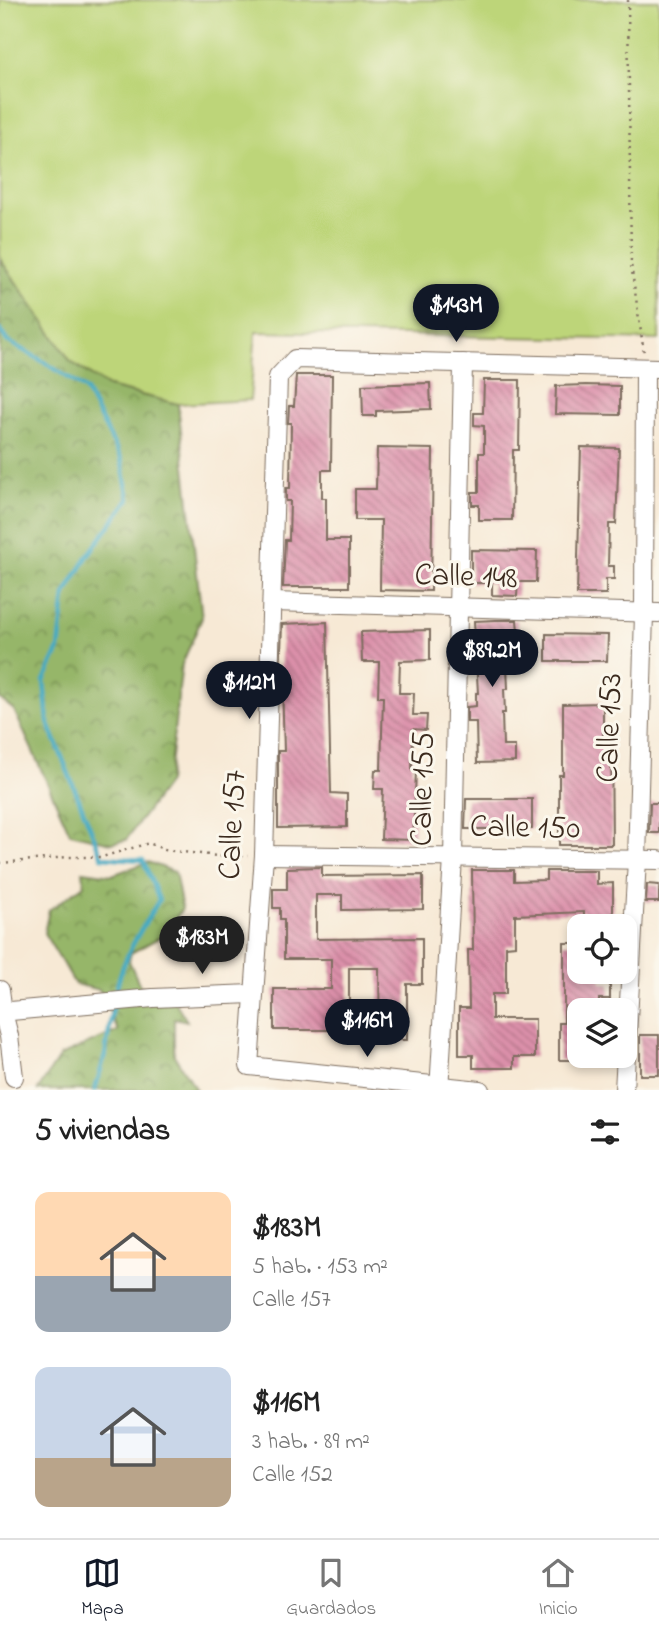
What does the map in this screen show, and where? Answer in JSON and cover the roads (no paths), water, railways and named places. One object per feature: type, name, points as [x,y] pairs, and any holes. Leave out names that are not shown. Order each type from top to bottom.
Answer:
[{"type":"street","name":"Calle 157","points":[[439,1088],[249,1066],[252,994],[264,855],[278,377],[295,359],[463,363]]},
{"type":"street","points":[[463,363],[652,368]]},
{"type":"street","name":"Calle 155","points":[[439,1088],[453,858],[463,363]]},
{"type":"street","name":"Calle 153","points":[[624,1090],[652,613],[652,368]]},
{"type":"street","name":"Calle 148","points":[[272,602],[652,613]]},
{"type":"street","name":"Calle 150","points":[[264,855],[659,860]]},
{"type":"street","points":[[0,990],[1,1012],[9,1036],[13,1077]]},
{"type":"street","points":[[1,1012],[153,998],[252,994]]},
{"type":"street","points":[[439,1088],[480,1090]]},
{"type":"waterway","points":[[0,330],[7,341],[85,389],[121,458],[129,499],[87,557],[65,595],[59,649],[44,681],[48,722],[102,857],[143,860],[159,900],[126,959],[115,997]]},
{"type":"waterway","points":[[95,1090],[105,1055],[113,1006]]}]
